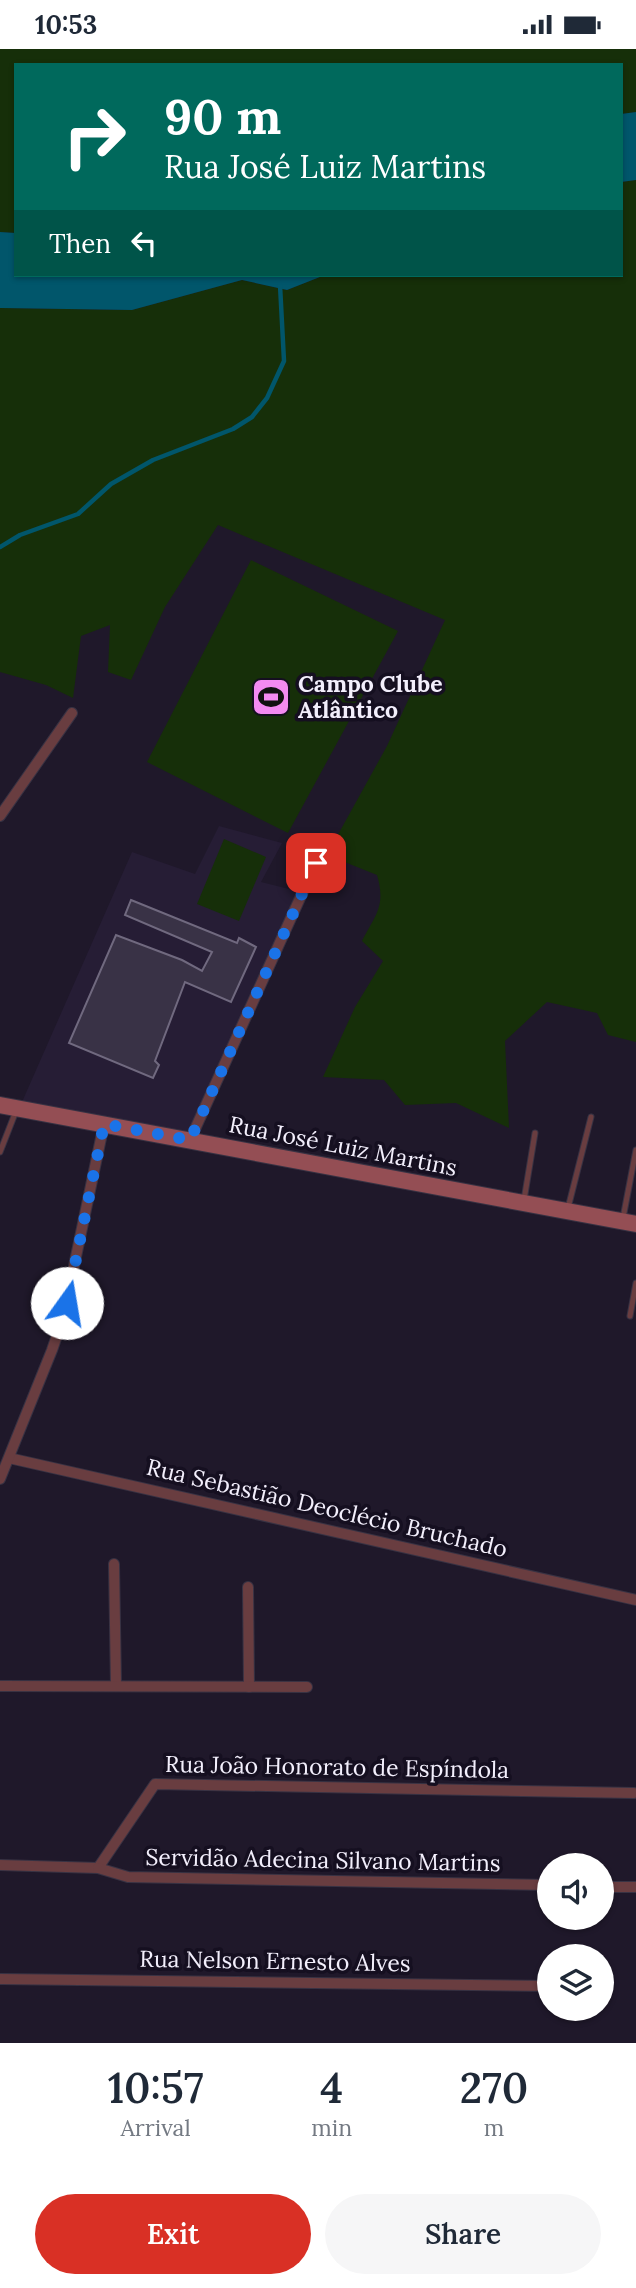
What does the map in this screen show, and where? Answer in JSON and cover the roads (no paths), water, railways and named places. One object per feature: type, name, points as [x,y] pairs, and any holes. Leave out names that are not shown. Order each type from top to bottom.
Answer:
[{"type":"main road","name":"Rua José Luiz Martins","points":[[0,1105],[629,1223]]},
{"type":"street","points":[[0,816],[72,713]]},
{"type":"street","points":[[190,1140],[316,863]]},
{"type":"street","points":[[0,1479],[63,1318],[104,1124]]},
{"type":"street","name":"Rua Sebastião Deoclécio Bruchado","points":[[9,1458],[636,1599]]},
{"type":"street","points":[[114,1564],[116,1686]]},
{"type":"street","points":[[248,1587],[249,1687]]},
{"type":"street","points":[[0,1686],[307,1687]]},
{"type":"street","name":"Rua João Honorato de Espíndola","points":[[98,1868],[155,1784],[634,1793]]},
{"type":"street","points":[[0,1865],[98,1868]]},
{"type":"street","name":"Servidão Adecina Silvano Martins","points":[[98,1868],[128,1877],[537,1885]]},
{"type":"street","points":[[614,1887],[636,1887]]},
{"type":"street","name":"Rua Nelson Ernesto Alves","points":[[0,1979],[537,1986]]},
{"type":"lane","points":[[0,1152],[17,1108]]},
{"type":"lane","points":[[567,1211],[591,1117]]},
{"type":"lane","points":[[523,1203],[535,1133]]},
{"type":"lane","points":[[629,1223],[636,1150]]},
{"type":"lane","points":[[630,1316],[636,1283]]},
{"type":"water","points":[[636,112],[636,180],[623,182],[623,114]]},
{"type":"water","points":[[0,232],[14,233],[14,277],[320,277],[287,290],[242,280],[132,310],[0,308]]},
{"type":"waterway","points":[[0,547],[20,535],[78,514],[111,484],[153,460],[233,429],[252,417],[267,398],[284,361],[280,285],[277,277]]},
{"type":"place","name":"Campo Clube Atlântico","points":[[271,697]]}]
